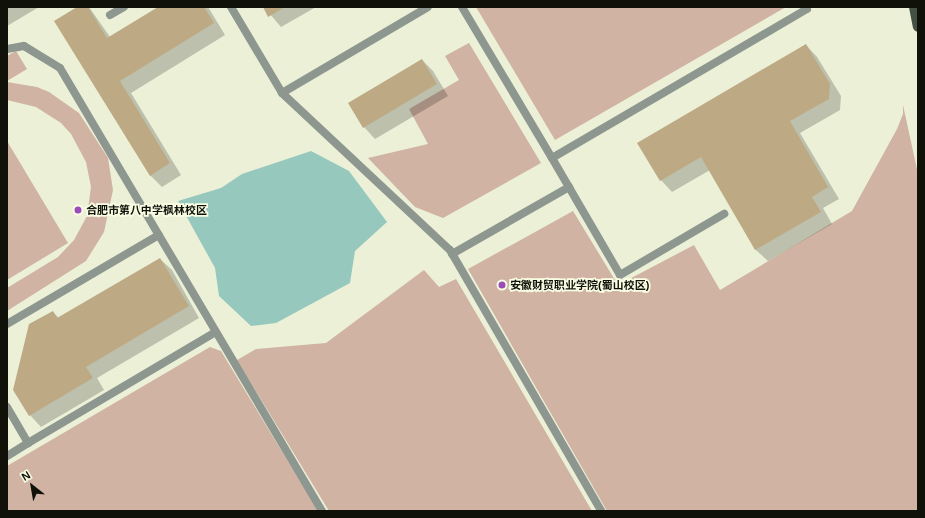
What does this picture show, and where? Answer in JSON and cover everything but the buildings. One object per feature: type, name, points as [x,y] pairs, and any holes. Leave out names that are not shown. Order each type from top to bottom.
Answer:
[{"type":"main road","points":[[914,7],[918,27]]},
{"type":"lane","points":[[110,15],[124,7]]},
{"type":"lane","points":[[231,7],[282,93],[452,254],[601,511]]},
{"type":"lane","points":[[282,93],[428,7]]},
{"type":"lane","points":[[462,7],[620,275],[724,214]]},
{"type":"lane","points":[[552,158],[807,9],[806,7]]},
{"type":"lane","points":[[7,49],[24,46],[60,68],[322,511]]},
{"type":"lane","points":[[452,254],[569,187]]},
{"type":"lane","points":[[7,324],[159,235]]},
{"type":"lane","points":[[7,456],[216,332]]},
{"type":"lane","points":[[7,407],[28,443]]},
{"type":"shaded area","points":[[476,7],[786,7],[555,140]]},
{"type":"shaded area","points":[[469,43],[541,163],[443,218],[415,207],[368,158],[428,144],[409,109],[459,80],[445,56]]},
{"type":"shaded area","points":[[16,51],[27,69],[7,81],[7,56]]},
{"type":"shaded area","points":[[7,82],[37,87],[49,92],[79,113],[108,158],[113,190],[104,232],[86,261],[7,311],[7,288],[58,257],[74,240],[87,216],[91,187],[86,162],[71,134],[61,123],[36,107],[7,100]]},
{"type":"shaded area","points":[[903,105],[918,174],[918,511],[607,511],[468,269],[573,211],[618,285],[694,245],[720,290],[852,211],[897,129],[903,114]]},
{"type":"shaded area","points":[[7,141],[68,243],[7,280]]},
{"type":"shaded area","points":[[424,270],[439,287],[456,279],[592,511],[329,511],[237,360],[256,349],[326,343]]},
{"type":"shaded area","points":[[210,347],[221,351],[318,511],[7,511],[7,466]]},
{"type":"water","points":[[311,151],[349,171],[387,222],[355,251],[350,283],[276,323],[251,326],[219,296],[215,268],[178,201],[221,188],[242,174]]},
{"type":"place","name":"合肥市第八中学枫林校区","points":[[78,210]]},
{"type":"place","name":"安徽财贸职业学院(蜀山校区)","points":[[502,285]]}]
